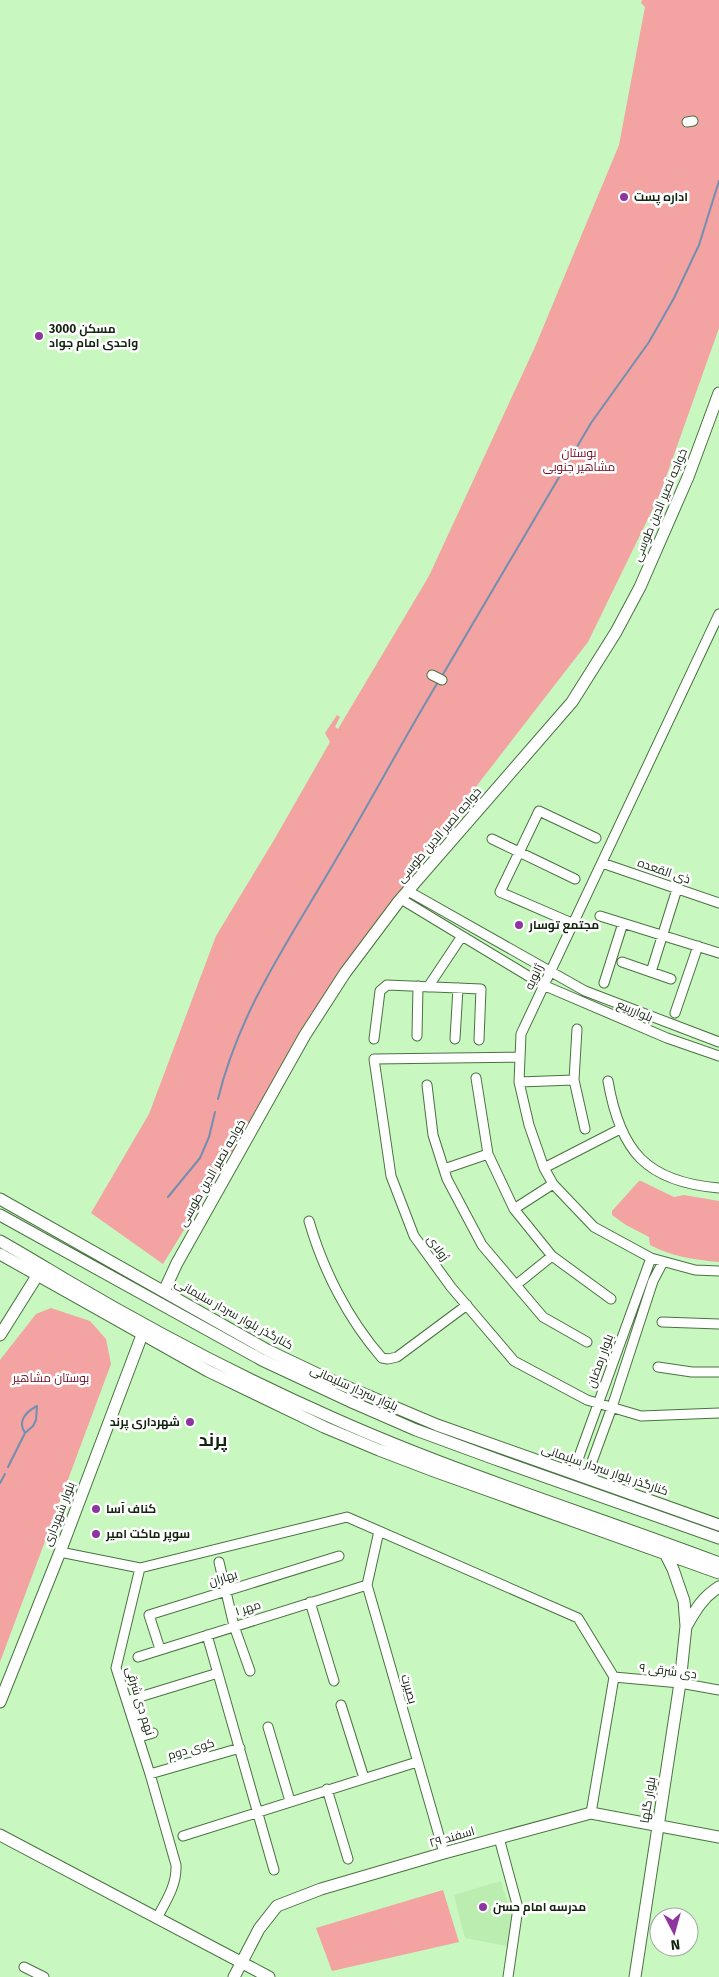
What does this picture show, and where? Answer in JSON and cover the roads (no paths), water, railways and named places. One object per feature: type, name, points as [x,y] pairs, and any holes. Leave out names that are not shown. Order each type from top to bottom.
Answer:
[{"type":"street","name":"خواجه نصیر الدین طوسی","points":[[164,1291],[177,1262],[305,1035],[345,972],[404,895],[572,702],[616,632],[640,587],[688,477],[719,393]]},
{"type":"street","name":"ژانویه","points":[[719,614],[574,924],[543,985],[521,1034],[520,1057],[520,1082],[529,1125],[544,1168],[553,1184],[594,1227],[658,1258],[695,1270],[719,1271]]},
{"type":"street","points":[[432,675],[442,680]]},
{"type":"street","points":[[574,924],[500,892],[539,811],[596,838]]},
{"type":"street","points":[[492,839],[575,879]]},
{"type":"street","name":"ذی القعده","points":[[602,864],[719,903]]},
{"type":"street","points":[[651,972],[677,889]]},
{"type":"street","name":"بلوارربیع","points":[[404,895],[462,936],[543,985],[677,1041],[719,1056]]},
{"type":"street","name":"بلوارربیع","points":[[404,895],[585,991],[719,1042]]},
{"type":"street","points":[[600,916],[719,953]]},
{"type":"street","points":[[604,983],[623,923]]},
{"type":"street","points":[[417,1036],[423,987],[462,936]]},
{"type":"street","points":[[675,1013],[698,946]]},
{"type":"street","points":[[622,962],[671,979]]},
{"type":"street","points":[[374,1039],[380,991],[387,986],[481,989],[479,1040]]},
{"type":"street","points":[[455,1039],[458,988]]},
{"type":"street","points":[[578,1029],[574,1080],[585,1129]]},
{"type":"street","points":[[677,1041],[681,1029]]},
{"type":"street","name":"ژولای","points":[[520,1057],[374,1059],[390,1176],[414,1236],[451,1286],[514,1361],[586,1400],[641,1416],[719,1413]]},
{"type":"street","points":[[476,1078],[488,1154],[514,1209],[552,1256],[611,1299]]},
{"type":"street","points":[[520,1082],[574,1080]]},
{"type":"street","points":[[608,1081],[613,1108],[620,1129],[637,1154],[652,1169],[675,1181],[698,1187],[719,1188]]},
{"type":"street","points":[[427,1085],[433,1135],[447,1178],[482,1245],[543,1317],[587,1342]]},
{"type":"street","points":[[544,1168],[620,1129]]},
{"type":"street","points":[[444,1169],[488,1154]]},
{"type":"street","points":[[514,1209],[553,1184]]},
{"type":"street","name":"کنارگذر بلوار سردار سلیمانی","points":[[0,1199],[267,1350],[326,1378],[437,1425],[719,1525]]},
{"type":"street","name":"بلوار سردار سلیمانی","points":[[0,1215],[288,1374],[416,1430],[719,1538]]},
{"type":"street","points":[[309,1221],[317,1248],[332,1281],[382,1358],[398,1357],[467,1305]]},
{"type":"street","points":[[0,1241],[190,1348],[284,1396],[333,1418],[390,1443],[719,1563]]},
{"type":"street","points":[[0,1254],[217,1376],[333,1431],[379,1450],[719,1574]]},
{"type":"street","points":[[516,1285],[552,1256]]},
{"type":"street","name":"بلوار رمضان","points":[[573,1473],[598,1403],[658,1258]]},
{"type":"street","name":"بلوار رمضان","points":[[586,1478],[612,1407],[653,1281],[658,1258]]},
{"type":"street","points":[[0,1335],[37,1276]]},
{"type":"street","points":[[81,1301],[110,1304]]},
{"type":"street","points":[[662,1322],[719,1324]]},
{"type":"street","name":"بلوار شهرداری","points":[[0,1702],[60,1552],[142,1335]]},
{"type":"street","points":[[267,1350],[288,1374],[326,1378]]},
{"type":"street","points":[[658,1366],[692,1372],[719,1372]]},
{"type":"street","points":[[60,1552],[140,1568],[347,1516],[578,1618],[614,1677],[591,1813]]},
{"type":"street","points":[[568,1519],[590,1516]]},
{"type":"street","points":[[590,1516],[603,1532]]},
{"type":"street","name":"بصیرت","points":[[379,1530],[367,1585],[444,1853]]},
{"type":"street","name":"بلوار گلها","points":[[635,1977],[680,1683],[686,1626],[686,1615],[679,1586],[666,1555]]},
{"type":"street","name":"بهاران","points":[[160,1650],[149,1615],[339,1556]]},
{"type":"street","points":[[219,1562],[234,1626],[250,1671]]},
{"type":"street","name":"نهم دی شرقی","points":[[140,1568],[116,1668],[150,1774],[176,1865],[173,1887],[157,1918]]},
{"type":"street","name":"مهر ۱","points":[[138,1657],[367,1585]]},
{"type":"street","name":"بلوار گلها","points":[[686,1626],[697,1606],[707,1595],[719,1587]]},
{"type":"street","points":[[310,1602],[334,1681]]},
{"type":"street","points":[[207,1636],[274,1870]]},
{"type":"street","points":[[153,1733],[143,1736],[133,1699],[218,1674]]},
{"type":"street","name":"۹ دی شرقی","points":[[614,1677],[680,1683],[719,1690]]},
{"type":"street","points":[[341,1705],[364,1778]]},
{"type":"street","points":[[268,1727],[290,1801]]},
{"type":"street","name":"کوی دوم","points":[[150,1774],[240,1748]]},
{"type":"street","points":[[183,1836],[417,1762]]},
{"type":"street","points":[[327,1789],[348,1859]]},
{"type":"street","name":"۲۹ اسفند","points":[[234,1977],[259,1929],[278,1906],[322,1889],[444,1853],[591,1813],[719,1836]]},
{"type":"street","points":[[0,1835],[269,1977]]},
{"type":"street","points":[[499,1838],[518,1908],[508,1977]]},
{"type":"street","points":[[24,1967],[44,1977]]},
{"type":"waterway","points":[[442,676],[591,423],[649,342],[674,298],[699,245],[719,181]]},
{"type":"waterway","points":[[218,1099],[240,1034],[269,973],[351,835],[438,682]]},
{"type":"waterway","points":[[168,1197],[200,1158],[209,1137],[215,1112]]},
{"type":"waterway","points":[[25,1433],[22,1421],[29,1411],[37,1406]]},
{"type":"waterway","points":[[8,1467],[25,1433],[33,1426],[36,1420],[37,1406]]},
{"type":"waterway","points":[[0,1483],[5,1474]]},
{"type":"place","name":"اداره پست","points":[[624,197]]},
{"type":"place","name":"مسکن 3000 واحدی امام جواد","points":[[39,336]]},
{"type":"place","name":"مجتمع توسار","points":[[519,925]]},
{"type":"place","name":"شهرداری پرند","points":[[190,1422]]},
{"type":"place","name":"کناف آسا","points":[[96,1509]]},
{"type":"place","name":"سوپر ماکت امیر","points":[[96,1534]]},
{"type":"place","name":"مدرسه امام حسن","points":[[483,1907]]},
{"type":"district","name":"پرند","points":[[213,1440]]},
{"type":"park label","name":"بوستان مشاهیر جنوبی","points":[[579,460]]},
{"type":"park label","name":"بوستان مشاهیر","points":[[51,1378]]}]
